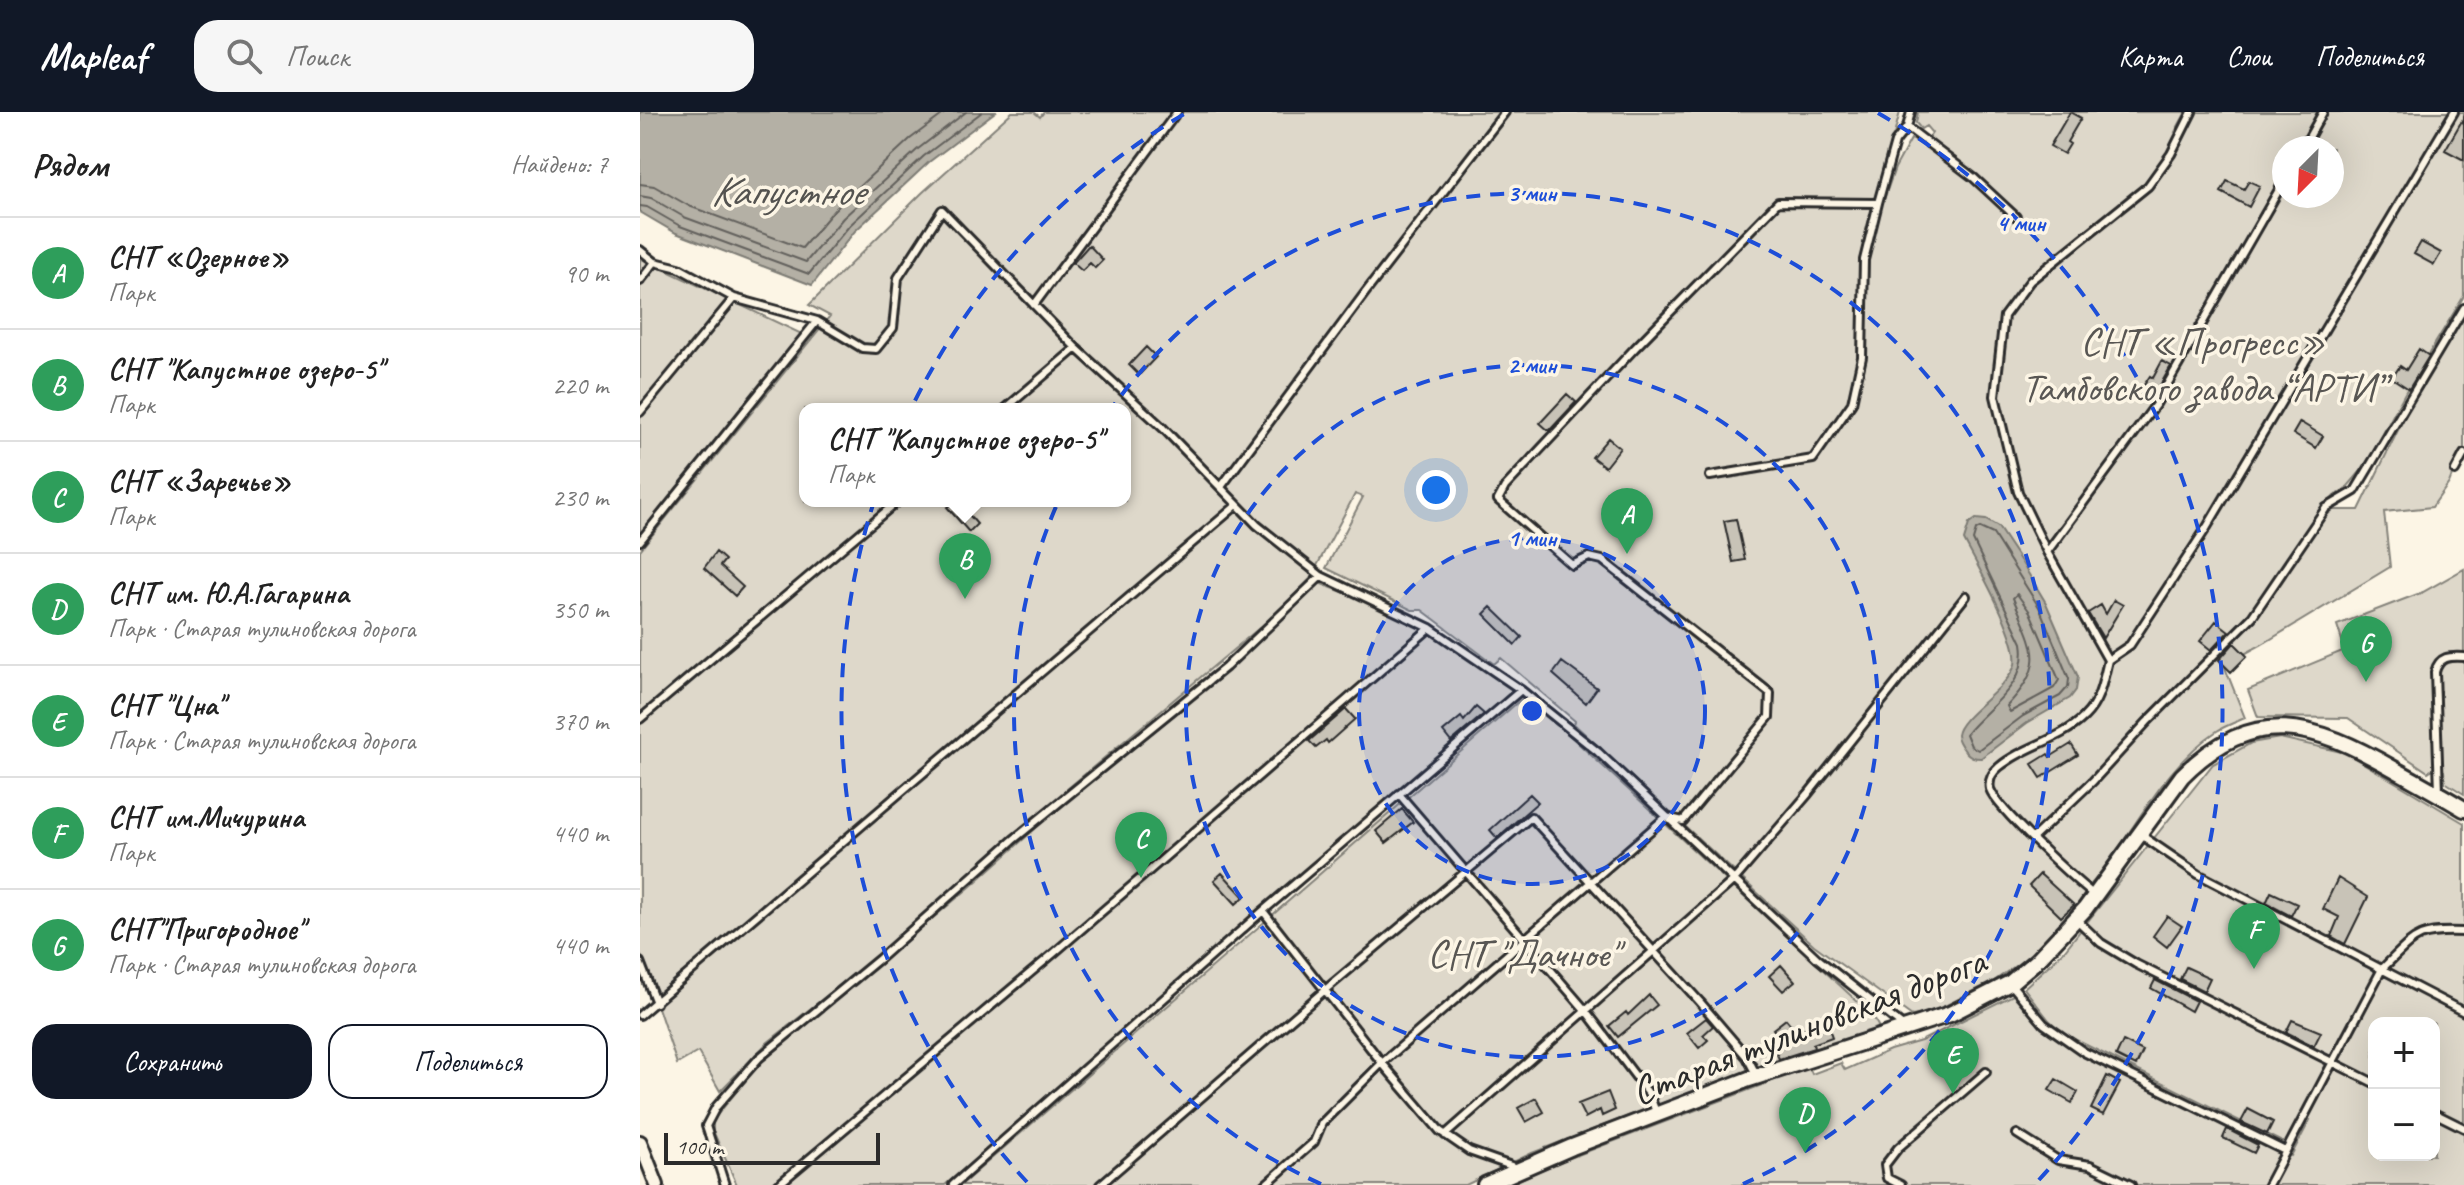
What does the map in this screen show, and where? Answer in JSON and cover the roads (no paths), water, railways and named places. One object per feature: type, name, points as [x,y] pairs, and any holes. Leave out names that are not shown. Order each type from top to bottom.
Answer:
[{"type":"street","name":"Старая тулиновская дорога","points":[[1485,1185],[1757,1076],[1950,1014],[2010,983],[2076,919],[2182,776],[2217,746],[2250,731],[2286,728],[2329,736],[2368,753],[2464,809]]},
{"type":"street","points":[[640,1142],[657,1185]]},
{"type":"lane","points":[[1034,305],[1177,112]]},
{"type":"lane","points":[[1221,487],[1505,112]]},
{"type":"lane","points":[[1710,476],[1813,459],[1852,403],[1862,357],[1864,260],[1895,142],[1907,127],[1911,112]]},
{"type":"lane","points":[[2108,660],[2047,552],[2018,492],[1995,396],[2004,316],[2030,281],[2148,186],[2171,154],[2192,112]]},
{"type":"lane","points":[[2310,136],[2323,112]]},
{"type":"lane","points":[[2094,895],[1997,800],[1990,790],[1991,776],[2000,766],[2056,736],[2086,715],[2099,696],[2108,660],[2130,645],[2207,527],[2454,112]]},
{"type":"lane","points":[[1907,127],[1974,178],[2016,217]]},
{"type":"lane","points":[[1666,817],[1683,821],[1769,717],[1770,693],[1602,560],[1589,557],[1572,565],[1498,500],[1505,487],[1624,360],[1778,202],[1878,203]]},
{"type":"lane","points":[[2047,552],[2156,404],[2272,202]]},
{"type":"lane","points":[[640,250],[655,262],[679,268],[734,298],[817,321],[862,348],[876,349],[893,328],[898,278],[942,210],[1076,348],[1163,428],[1257,525],[1321,576],[1430,628],[1521,690],[1598,752],[1817,958],[1907,1029]]},
{"type":"lane","points":[[640,281],[655,262]]},
{"type":"lane","points":[[640,412],[734,298]]},
{"type":"lane","points":[[2033,838],[2093,781],[2252,617],[2326,508],[2355,491],[2464,308]]},
{"type":"lane","points":[[640,541],[817,321]]},
{"type":"lane","points":[[1012,403],[1076,348]]},
{"type":"lane","points":[[2455,471],[2464,454]]},
{"type":"lane","points":[[640,1015],[1237,505]]},
{"type":"lane","points":[[640,719],[891,507]]},
{"type":"lane","points":[[725,1185],[706,1126],[716,1107],[759,1058],[879,959],[1013,840],[1226,667],[1321,576]]},
{"type":"lane","points":[[1445,1135],[1734,880],[1818,782],[1966,596]]},
{"type":"lane","points":[[778,1185],[1054,953],[1430,628]]},
{"type":"lane","points":[[2439,794],[2435,672],[2438,663],[2445,658],[2464,657]]},
{"type":"lane","points":[[953,1185],[1263,911],[1521,690]]},
{"type":"lane","points":[[1399,794],[1586,1011],[1649,1094],[1658,1116]]},
{"type":"lane","points":[[1100,1185],[1531,817],[1592,881],[1747,1057],[1757,1076]]},
{"type":"lane","points":[[1265,1185],[1314,1142],[1322,1123],[1382,1063],[1666,817]]},
{"type":"lane","points":[[2138,833],[2198,874],[2464,1012]]},
{"type":"lane","points":[[1263,911],[1382,1063],[1445,1135],[1469,1151],[1520,1169]]},
{"type":"lane","points":[[2076,919],[2101,943],[2136,964],[2368,1080]]},
{"type":"lane","points":[[2268,1185],[2382,969],[2423,933],[2464,932]]},
{"type":"lane","points":[[640,962],[656,1003]]},
{"type":"lane","points":[[2010,983],[2044,1024],[2084,1052],[2285,1151]]},
{"type":"lane","points":[[1901,1185],[1887,1178],[1885,1165],[1891,1156],[1986,1072]]},
{"type":"lane","points":[[2440,1116],[2464,1128]]},
{"type":"lane","points":[[2017,1134],[2058,1160],[2090,1165],[2131,1185]]},
{"type":"water","name":"Капустное","points":[[640,112],[995,112],[929,162],[855,231],[812,285],[676,233],[640,212]]},
{"type":"water","points":[[1976,519],[1986,520],[1998,527],[2022,563],[2046,603],[2078,677],[2076,690],[2070,698],[2027,723],[1981,758],[1967,753],[1957,735],[1966,719],[2004,683],[2015,664],[2015,653],[1996,602],[1964,540],[1969,524]]},
{"type":"place","name":"СНТ «Озерное»","points":[[1627,554]]},
{"type":"place","name":"СНТ \"Капустное озеро-5\"","points":[[965,599]]},
{"type":"place","name":"СНТ\"Пригородное\"","points":[[2366,682]]},
{"type":"place","name":"СНТ «Заречье»","points":[[1141,878]]},
{"type":"place","name":"СНТ им.Мичурина","points":[[2254,969]]},
{"type":"place","name":"СНТ \"Цна\"","points":[[1953,1094]]},
{"type":"place","name":"СНТ им. Ю.А.Гагарина","points":[[1805,1153]]},
{"type":"park label","name":"СНТ «Прогресс» Тамбовского завода “АРТИ”","points":[[2203,364]]},
{"type":"park label","name":"СНТ \"Дачное\"","points":[[1523,953]]}]
